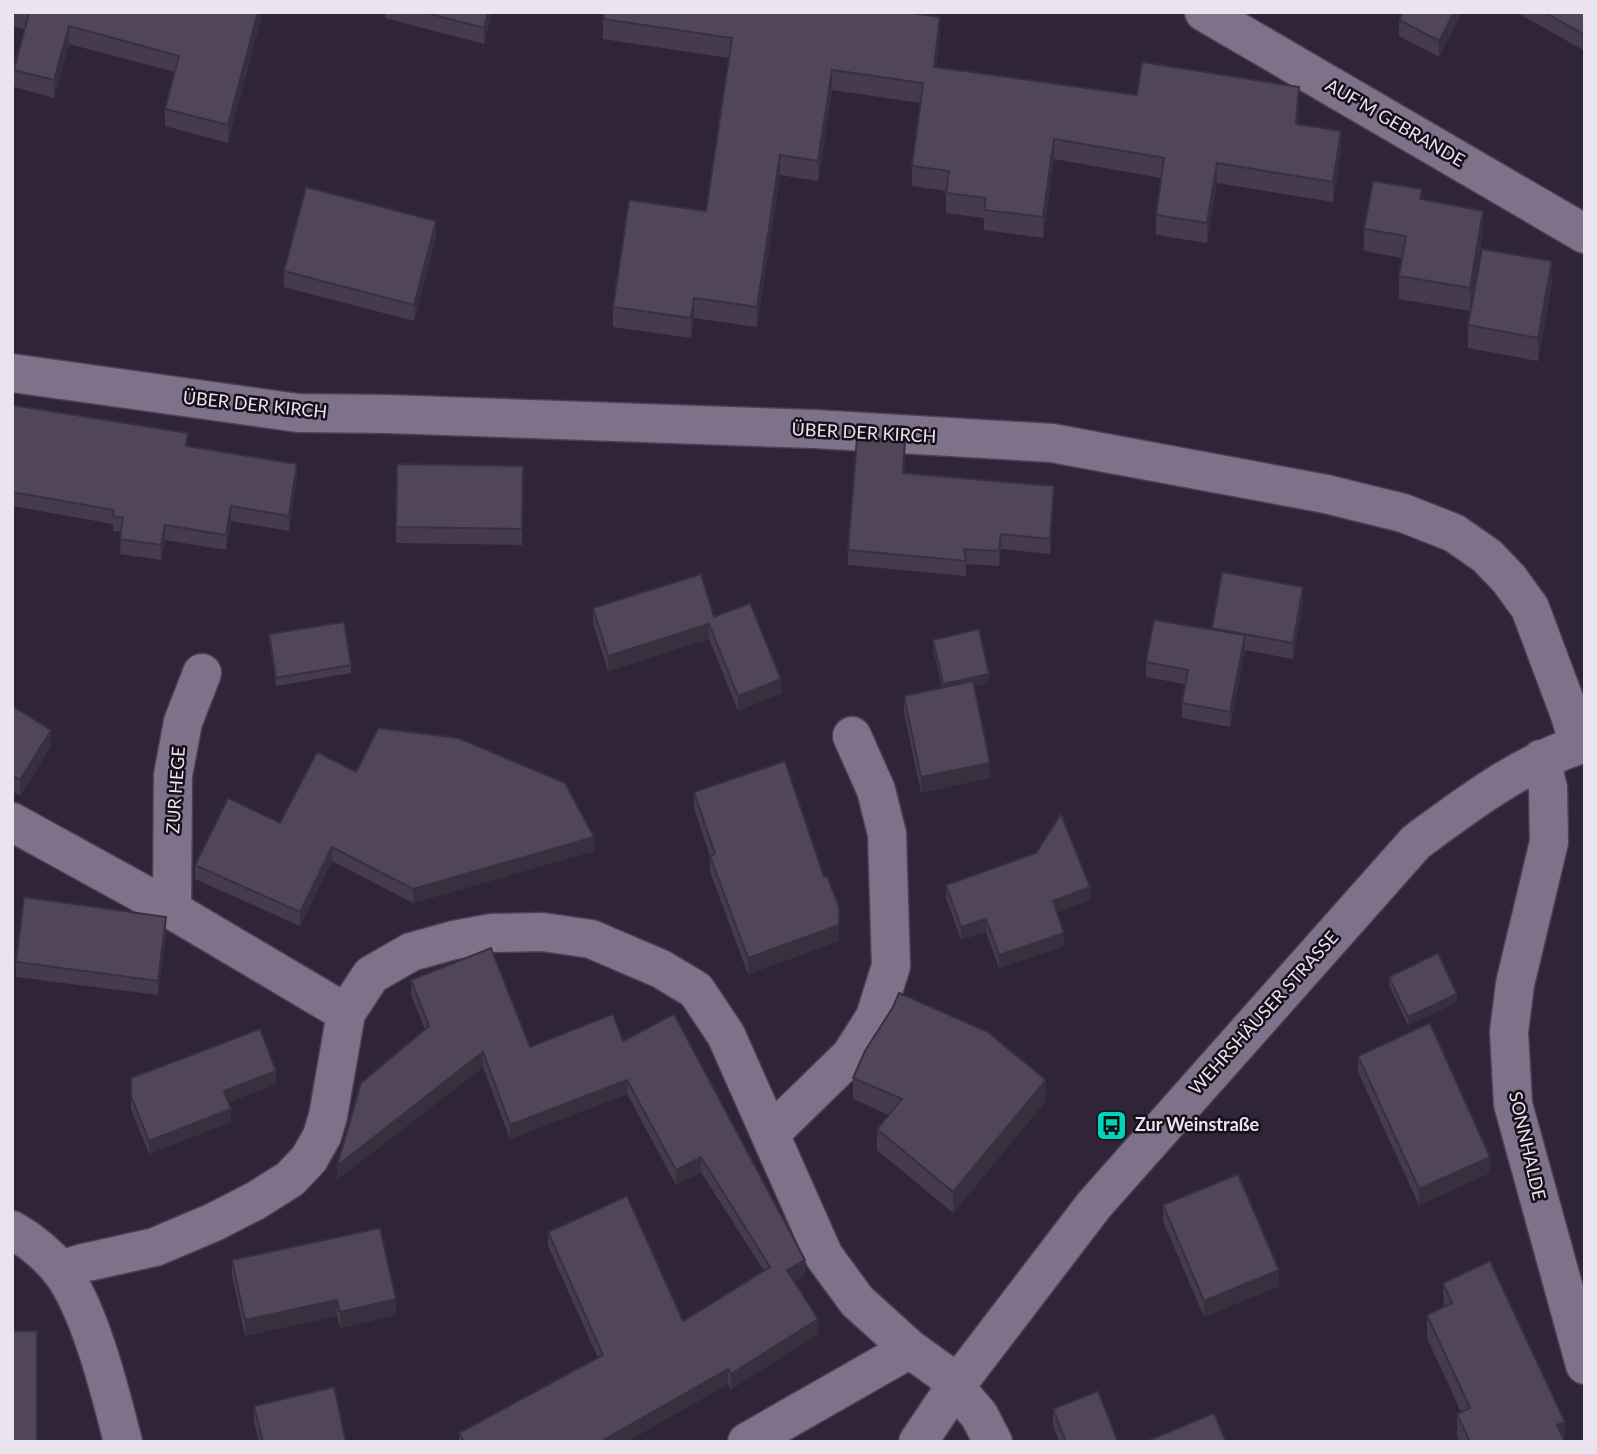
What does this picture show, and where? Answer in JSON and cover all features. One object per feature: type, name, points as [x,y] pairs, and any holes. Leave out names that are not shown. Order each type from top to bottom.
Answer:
[{"type":"street","name":"AUF'M GEBRANDE","points":[[1204,12],[1585,234]]},
{"type":"street","name":"ÜBER DER KIRCH","points":[[12,373],[298,413],[815,429],[1052,443],[1326,494],[1403,513],[1454,533],[1487,556],[1509,579],[1530,608],[1582,744]]},
{"type":"street","name":"ZUR HEGE","points":[[172,910],[173,775],[183,722],[202,673]]},
{"type":"street","points":[[770,1134],[851,1055],[875,1017],[891,966],[887,834],[876,790],[852,736]]},
{"type":"street","name":"WEHRSHÄUSER STRASSE","points":[[918,1442],[955,1387],[1094,1205],[1416,842],[1478,796],[1541,759],[1582,744]]},
{"type":"street","name":"SONNHALDE","points":[[1541,759],[1548,789],[1549,842],[1515,984],[1509,1032],[1513,1104],[1585,1365]]},
{"type":"street","points":[[12,822],[172,910],[346,1013]]},
{"type":"street","points":[[61,1270],[155,1247],[214,1223],[255,1202],[290,1179],[309,1159],[321,1136],[328,1116],[346,1013],[371,975],[411,952],[492,933],[543,932],[591,939],[661,969],[696,990],[726,1035],[824,1256],[857,1301],[910,1349],[942,1372],[979,1415],[993,1442]]},
{"type":"street","points":[[12,1230],[29,1240],[61,1270],[74,1292],[91,1334],[123,1442]]},
{"type":"street","points":[[747,1442],[910,1349]]},
{"type":"building","points":[[26,12],[258,12],[228,125],[165,109],[179,56],[69,26],[54,80],[14,70],[29,13]]},
{"type":"building","points":[[423,12],[488,12],[484,28]]},
{"type":"building","points":[[604,12],[905,12],[940,17],[934,67],[1137,95],[1142,62],[1299,87],[1296,124],[1341,131],[1333,182],[1217,163],[1207,223],[1156,215],[1164,158],[1054,139],[1043,217],[984,210],[986,198],[946,193],[949,171],[912,166],[923,83],[832,70],[818,161],[780,155],[757,307],[694,298],[691,318],[613,307],[629,200],[706,211],[732,38],[603,19]]},
{"type":"building","points":[[1403,12],[1454,12],[1439,41],[1399,20]]},
{"type":"building","points":[[1544,12],[1585,12],[1585,35]]},
{"type":"building","points":[[1373,181],[1422,189],[1420,199],[1483,211],[1470,288],[1399,276],[1406,236],[1364,229]]},
{"type":"building","points":[[306,187],[436,221],[414,305],[284,271]]},
{"type":"building","points":[[1482,249],[1552,261],[1538,338],[1468,325]]},
{"type":"building","points":[[12,405],[188,433],[186,446],[297,464],[289,516],[231,506],[226,535],[165,525],[161,545],[120,539],[123,518],[113,516],[114,510],[12,492]]},
{"type":"building","points":[[857,438],[905,441],[903,473],[1054,486],[1050,539],[1001,534],[999,551],[964,549],[966,561],[848,550]]},
{"type":"building","points":[[397,464],[523,466],[522,529],[396,527]]},
{"type":"building","points":[[1222,572],[1303,587],[1293,643],[1212,628]]},
{"type":"building","points":[[701,574],[714,617],[750,603],[781,679],[738,696],[709,624],[608,656],[593,608]]},
{"type":"building","points":[[1154,620],[1245,635],[1230,712],[1182,703],[1188,670],[1146,662]]},
{"type":"building","points":[[344,622],[351,665],[276,678],[269,634]]},
{"type":"building","points":[[979,629],[989,674],[943,684],[933,640]]},
{"type":"building","points":[[973,681],[990,763],[921,777],[904,696]]},
{"type":"building","points":[[12,706],[51,730],[20,780],[12,775]]},
{"type":"building","points":[[378,728],[458,738],[565,783],[594,837],[413,889],[332,847],[300,912],[195,865],[228,798],[280,823],[317,752],[356,772]]},
{"type":"building","points":[[785,761],[824,877],[827,876],[839,907],[839,925],[748,958],[710,856],[715,854],[694,792]]},
{"type":"building","points":[[1061,814],[1090,887],[1053,901],[1064,933],[999,955],[986,919],[961,927],[946,885],[1036,853]]},
{"type":"building","points":[[24,897],[166,917],[158,981],[16,962]]},
{"type":"building","points":[[491,948],[530,1047],[613,1014],[623,1041],[674,1014],[805,1260],[787,1270],[818,1319],[731,1374],[728,1369],[600,1442],[464,1442],[459,1433],[603,1355],[548,1232],[627,1196],[683,1321],[770,1267],[701,1157],[676,1170],[627,1080],[510,1125],[483,1052],[337,1166],[361,1083],[429,1026],[411,980]]},
{"type":"building","points":[[1438,953],[1457,994],[1408,1017],[1389,977]]},
{"type":"building","points":[[899,993],[988,1032],[1046,1080],[953,1192],[877,1129],[902,1099],[853,1078],[865,1051]]},
{"type":"building","points":[[1430,1023],[1490,1157],[1419,1189],[1358,1056]]},
{"type":"building","points":[[260,1029],[276,1071],[224,1091],[231,1109],[149,1141],[131,1096],[131,1078]]},
{"type":"building","points":[[1238,1174],[1279,1270],[1204,1301],[1163,1205]]},
{"type":"building","points":[[380,1228],[396,1299],[340,1312],[337,1300],[245,1320],[232,1260]]},
{"type":"building","points":[[1490,1261],[1565,1422],[1557,1425],[1565,1442],[1470,1442],[1457,1414],[1470,1408],[1427,1315],[1452,1303],[1443,1283]]},
{"type":"building","points":[[12,1331],[37,1331],[37,1442],[12,1442]]},
{"type":"building","points":[[334,1387],[346,1442],[263,1442],[254,1406]]},
{"type":"building","points":[[1098,1391],[1118,1442],[1066,1442],[1053,1409]]},
{"type":"building","points":[[1214,1413],[1226,1442],[1145,1442]]},
{"type":"place","name":"Zur Weinstraße","points":[[1112,1125]]}]
